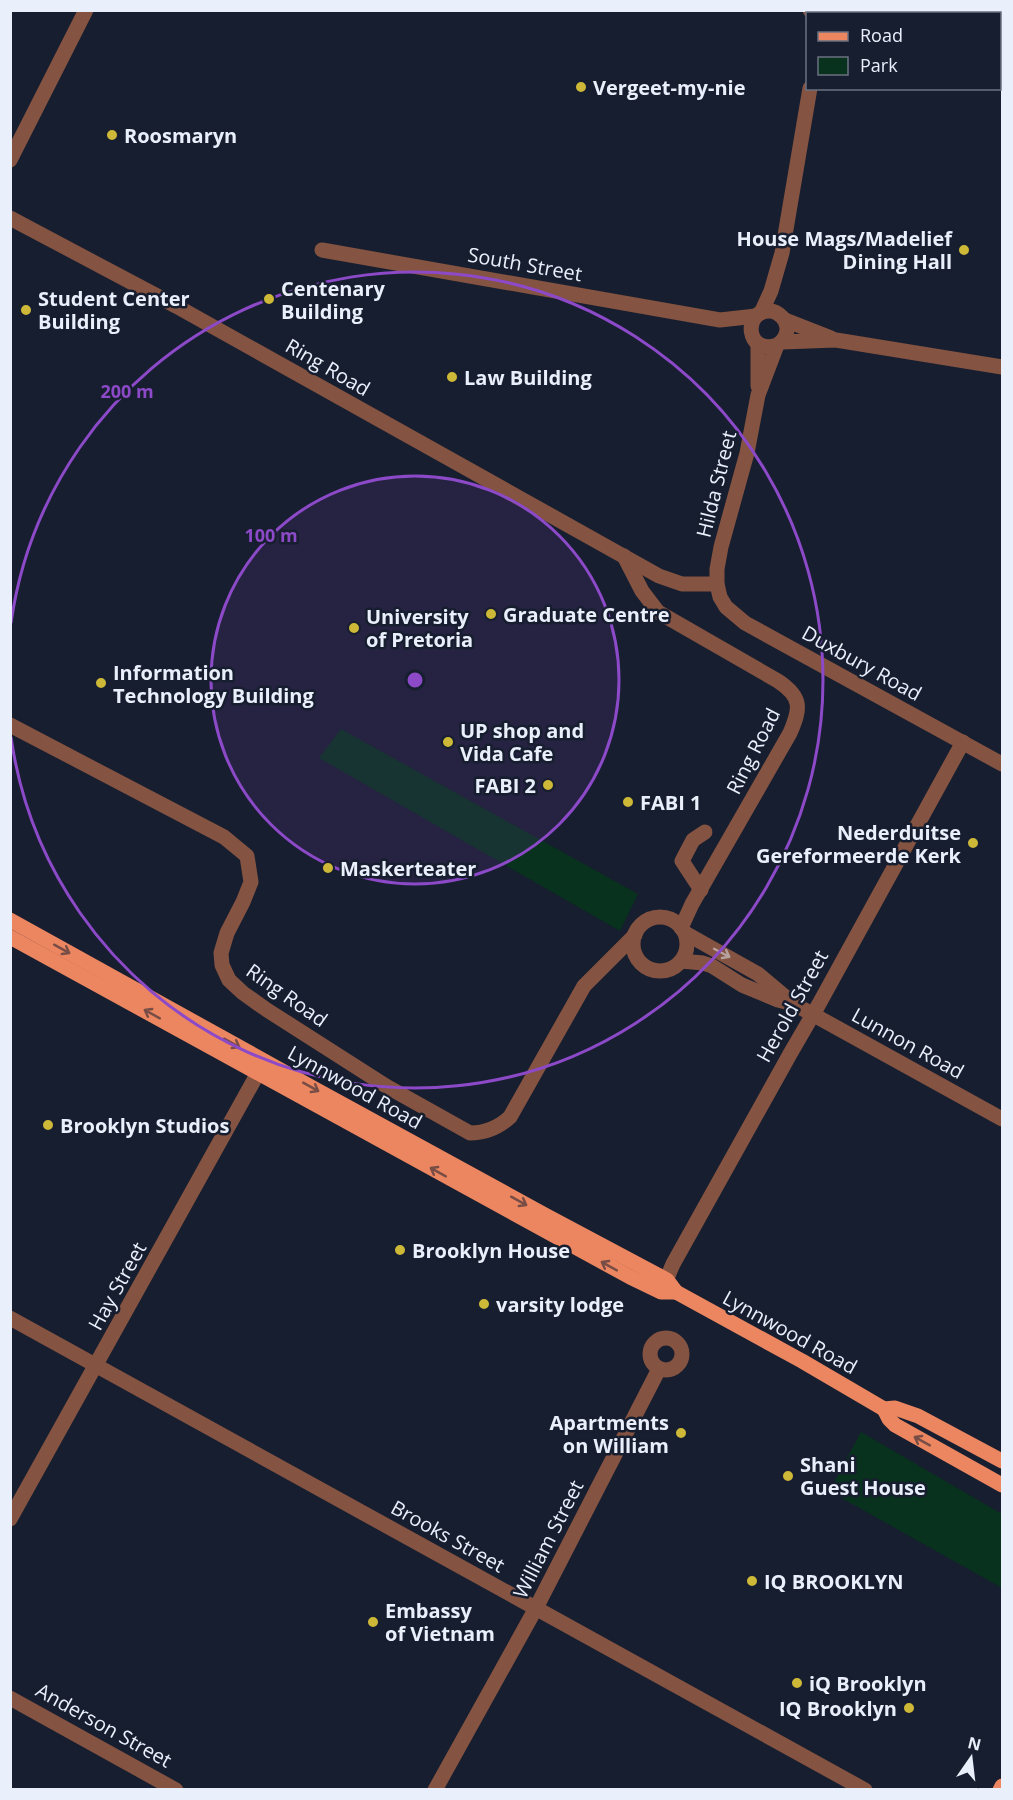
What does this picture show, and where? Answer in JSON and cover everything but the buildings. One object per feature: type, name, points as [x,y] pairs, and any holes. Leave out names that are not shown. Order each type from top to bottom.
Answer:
[{"type":"main road","name":"Lynnwood Road","points":[[10,920],[545,1215],[668,1288],[802,1361],[884,1409],[889,1419],[901,1429],[1002,1485]]},
{"type":"main road","name":"Lynnwood Road","points":[[10,937],[630,1277],[668,1288]]},
{"type":"main road","name":"Lynnwood Road","points":[[884,1409],[895,1408],[912,1413],[1002,1461]]},
{"type":"main road","points":[[1000,1790],[1002,1785]]},
{"type":"street","points":[[10,160],[86,10]]},
{"type":"street","points":[[839,12],[884,11]]},
{"type":"street","points":[[810,90],[782,253],[771,291],[751,326],[755,341],[768,347],[779,344],[836,340],[1002,367]]},
{"type":"street","name":"Ring Road","points":[[10,218],[176,306],[659,576],[693,585],[717,584]]},
{"type":"street","name":"South Street","points":[[322,250],[720,320],[759,315]]},
{"type":"street","points":[[779,344],[786,334],[783,318],[782,253]]},
{"type":"street","points":[[759,315],[771,311],[836,340]]},
{"type":"street","name":"South Street","points":[[720,320],[755,341]]},
{"type":"street","name":"Hilda Street","points":[[755,341],[758,395]]},
{"type":"street","name":"Hilda Street","points":[[717,584],[721,547],[747,453],[758,395],[779,344]]},
{"type":"street","name":"Ring Road","points":[[624,556],[642,591],[658,612],[778,681],[797,698],[798,712],[790,733],[686,916],[683,931]]},
{"type":"street","name":"Duxbury Road","points":[[717,584],[720,597],[726,607],[745,623],[1002,764]]},
{"type":"street","name":"Ring Road","points":[[10,725],[236,845],[247,856],[251,882],[227,933],[221,953],[222,965],[229,980],[267,1010],[386,1086],[470,1133],[482,1133],[493,1129],[510,1117],[578,995],[592,975],[608,963],[635,935]]},
{"type":"street","name":"Herold Street","points":[[668,1288],[673,1264],[963,742]]},
{"type":"street","points":[[701,890],[682,861],[693,840],[705,832]]},
{"type":"street","points":[[608,963],[628,962],[663,971],[673,968],[681,961],[687,948],[683,931],[669,919],[654,918],[640,926],[633,946],[636,957],[643,965]]},
{"type":"street","name":"Lunnon Road","points":[[683,931],[758,974],[794,1004],[1002,1119]]},
{"type":"street","name":"Lunnon Road","points":[[681,961],[712,966],[742,985],[794,1004]]},
{"type":"street","name":"Hay Street","points":[[10,1519],[258,1073]]},
{"type":"street","name":"Brooks Street","points":[[10,1318],[865,1790]]},
{"type":"street","name":"William Street","points":[[435,1790],[536,1608],[659,1369]]},
{"type":"street","name":"Anderson Street","points":[[10,1698],[176,1790]]},
{"type":"green space","points":[[341,729],[638,894],[620,931],[319,758]]},
{"type":"green space","points":[[861,1432],[1002,1514],[1002,1588],[829,1491]]},
{"type":"place","name":"Vergeet-my-nie","points":[[581,87]]},
{"type":"place","name":"Roosmaryn","points":[[112,135]]},
{"type":"place","name":"House Mags/Madelief Dining Hall","points":[[964,250]]},
{"type":"place","name":"Centenary Building","points":[[269,299]]},
{"type":"place","name":"Student Center Building","points":[[26,310]]},
{"type":"place","name":"Law Building","points":[[452,377]]},
{"type":"place","name":"Graduate Centre","points":[[491,614]]},
{"type":"place","name":"University of Pretoria","points":[[354,628]]},
{"type":"place","name":"Information Technology Building","points":[[101,683]]},
{"type":"place","name":"UP shop and Vida Cafe","points":[[448,742]]},
{"type":"place","name":"FABI 2","points":[[548,785]]},
{"type":"place","name":"FABI 1","points":[[628,802]]},
{"type":"place","name":"Nederduitse Gereformeerde Kerk","points":[[973,843]]},
{"type":"place","name":"Maskerteater","points":[[328,868]]},
{"type":"place","name":"Brooklyn Studios","points":[[48,1125]]},
{"type":"place","name":"Brooklyn House","points":[[400,1250]]},
{"type":"place","name":"varsity lodge","points":[[484,1304]]},
{"type":"place","name":"Apartments on William","points":[[681,1433]]},
{"type":"place","name":"Shani Guest House","points":[[788,1476]]},
{"type":"place","name":"IQ BROOKLYN","points":[[752,1581]]},
{"type":"place","name":"Embassy of Vietnam","points":[[373,1622]]},
{"type":"place","name":"iQ Brooklyn","points":[[797,1683]]},
{"type":"place","name":"IQ Brooklyn","points":[[909,1708]]}]
